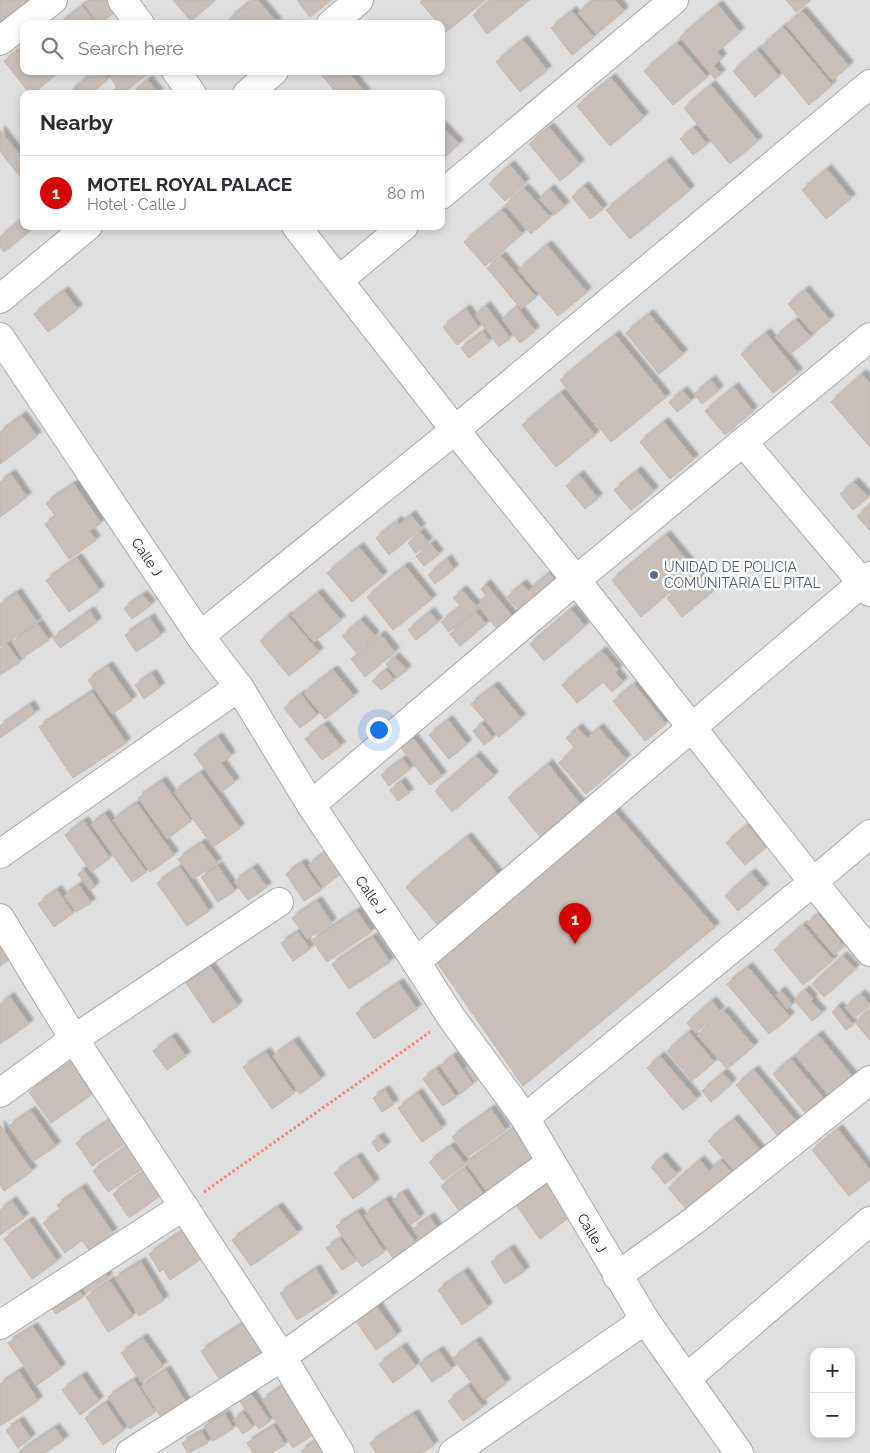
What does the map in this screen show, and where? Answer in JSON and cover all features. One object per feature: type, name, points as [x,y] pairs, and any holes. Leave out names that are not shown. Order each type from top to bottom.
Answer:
[{"type":"street","points":[[27,20],[53,0]]},
{"type":"street","points":[[122,0],[137,20]]},
{"type":"street","points":[[336,20],[359,0]]},
{"type":"street","points":[[445,192],[674,0]]},
{"type":"street","points":[[0,41],[20,26]]},
{"type":"street","points":[[179,75],[189,90]]},
{"type":"street","points":[[252,90],[269,75]]},
{"type":"street","points":[[200,636],[455,430],[870,84]]},
{"type":"street","points":[[0,299],[83,230]]},
{"type":"street","points":[[299,230],[455,430],[870,952]]},
{"type":"street","points":[[339,280],[399,230]]},
{"type":"street","points":[[310,805],[576,580],[870,337]]},
{"type":"street","name":"Calle J","points":[[4,353],[200,636],[239,687],[310,805],[416,962],[450,1017],[524,1118],[645,1320],[739,1453]]},
{"type":"street","points":[[416,962],[691,727],[867,584],[743,442]]},
{"type":"street","points":[[0,854],[239,687]]},
{"type":"street","points":[[524,1118],[870,834]]},
{"type":"street","points":[[0,1093],[74,1039],[279,902]]},
{"type":"street","points":[[0,918],[74,1039],[282,1357],[340,1453]]},
{"type":"street","points":[[617,1276],[695,1220],[870,1080]]},
{"type":"street","points":[[130,1453],[282,1357],[550,1163]]},
{"type":"street","points":[[0,1325],[184,1206]]},
{"type":"street","points":[[687,1378],[870,1221]]},
{"type":"street","points":[[453,1453],[481,1445],[645,1320]]},
{"type":"path","points":[[184,1206],[450,1017]]},
{"type":"shaded area","points":[[0,0],[870,0],[870,1453],[0,1453]]},
{"type":"building","points":[[0,0],[39,0],[5,28],[0,23]]},
{"type":"building","points":[[89,0],[114,0],[120,8],[104,20],[96,20],[84,4]]},
{"type":"building","points":[[173,0],[215,0],[192,20]]},
{"type":"building","points":[[252,0],[258,0],[275,20],[230,20]]},
{"type":"building","points":[[297,0],[331,0],[310,17]]},
{"type":"building","points":[[422,0],[485,0],[446,32],[445,20],[436,20],[420,2]]},
{"type":"building","points":[[491,0],[529,0],[487,34],[473,15]]},
{"type":"building","points":[[593,0],[615,0],[624,11],[596,34],[578,13]]},
{"type":"building","points":[[786,0],[810,0],[796,12]]},
{"type":"building","points":[[718,5],[740,32],[717,52],[722,58],[714,66],[721,74],[715,79],[680,37]]},
{"type":"building","points":[[82,6],[94,20],[64,20]]},
{"type":"building","points":[[572,11],[594,37],[572,55],[551,28]]},
{"type":"building","points":[[802,11],[849,66],[832,80],[786,25]]},
{"type":"building","points":[[783,27],[832,85],[809,105],[761,47]]},
{"type":"building","points":[[523,40],[547,70],[520,92],[496,62]]},
{"type":"building","points":[[677,43],[707,77],[673,105],[644,71]]},
{"type":"building","points":[[20,49],[20,75],[55,75],[37,90],[27,90],[4,61]]},
{"type":"building","points":[[757,50],[779,76],[755,97],[733,71]]},
{"type":"building","points":[[86,75],[105,75],[108,79],[95,90],[72,90],[88,77]]},
{"type":"building","points":[[113,75],[146,75],[127,90],[113,90],[117,87],[110,77]]},
{"type":"building","points":[[322,75],[351,75],[363,90],[334,90]]},
{"type":"building","points":[[611,78],[644,117],[610,146],[577,106]]},
{"type":"building","points":[[148,80],[156,90],[136,90]]},
{"type":"building","points":[[711,85],[758,141],[730,164],[684,108]]},
{"type":"building","points":[[549,127],[580,164],[560,181],[529,144]]},
{"type":"building","points":[[694,128],[707,144],[693,155],[680,139]]},
{"type":"building","points":[[445,129],[459,144],[445,156]]},
{"type":"building","points":[[0,130],[20,155],[20,177],[0,151]]},
{"type":"building","points":[[667,161],[690,190],[630,239],[606,210]]},
{"type":"building","points":[[510,165],[525,183],[505,201],[489,184]]},
{"type":"building","points":[[827,169],[851,198],[826,219],[802,190]]},
{"type":"building","points":[[584,186],[603,209],[590,219],[572,197]]},
{"type":"building","points":[[524,188],[550,217],[531,234],[505,205]]},
{"type":"building","points":[[550,189],[565,206],[554,215],[539,199]]},
{"type":"building","points":[[502,210],[522,234],[485,266],[464,242]]},
{"type":"building","points":[[20,221],[20,230],[30,231],[4,252],[0,247],[0,237]]},
{"type":"building","points":[[547,245],[587,292],[558,316],[518,270]]},
{"type":"building","points":[[501,256],[536,297],[521,309],[487,268]]},
{"type":"building","points":[[805,290],[830,320],[813,334],[788,304]]},
{"type":"building","points":[[64,291],[78,309],[48,332],[34,314]]},
{"type":"building","points":[[486,306],[510,338],[499,347],[475,315]]},
{"type":"building","points":[[517,307],[535,331],[520,343],[502,319]]},
{"type":"building","points":[[466,309],[479,327],[457,345],[443,327]]},
{"type":"building","points":[[649,314],[683,354],[659,374],[626,333]]},
{"type":"building","points":[[796,320],[811,337],[790,354],[775,337]]},
{"type":"building","points":[[483,332],[490,341],[469,358],[461,348]]},
{"type":"building","points":[[766,333],[798,373],[773,393],[741,354]]},
{"type":"building","points":[[615,335],[666,397],[611,442],[560,380]]},
{"type":"building","points":[[862,374],[870,383],[870,447],[831,402]]},
{"type":"building","points":[[711,380],[719,390],[702,404],[694,394]]},
{"type":"building","points":[[734,387],[753,411],[725,435],[705,411]]},
{"type":"building","points":[[683,391],[691,401],[677,412],[669,402]]},
{"type":"building","points":[[561,393],[595,435],[556,467],[522,425]]},
{"type":"building","points":[[22,416],[37,436],[0,464],[0,432]]},
{"type":"building","points":[[664,422],[694,459],[670,479],[640,442]]},
{"type":"building","points":[[637,471],[654,491],[631,510],[614,490]]},
{"type":"building","points":[[11,474],[27,497],[0,517],[0,482]]},
{"type":"building","points":[[579,475],[598,498],[585,509],[566,486]]},
{"type":"building","points":[[854,482],[868,497],[853,510],[840,494]]},
{"type":"building","points":[[74,484],[101,523],[89,531],[96,540],[69,559],[45,524],[56,517],[46,503]]},
{"type":"building","points":[[870,505],[870,531],[857,516]]},
{"type":"building","points":[[411,515],[421,528],[389,555],[376,538],[397,521],[400,524]]},
{"type":"building","points":[[420,532],[428,542],[416,553],[408,543]]},
{"type":"building","name":"UNIDAD DE POLICIA COMUNITARIA EL PITAL","points":[[666,535],[695,570],[641,617],[612,580]]},
{"type":"building","points":[[431,544],[439,554],[424,566],[416,556]]},
{"type":"building","points":[[359,547],[383,576],[352,602],[327,573]]},
{"type":"building","points":[[77,558],[100,590],[69,612],[46,580]]},
{"type":"building","points":[[447,559],[454,569],[435,584],[428,575]]},
{"type":"building","points":[[405,566],[432,599],[393,630],[367,597]]},
{"type":"building","points":[[549,573],[556,581],[520,612],[507,597],[522,584],[528,591]]},
{"type":"building","points":[[697,573],[712,592],[682,617],[667,598]]},
{"type":"building","points":[[486,584],[514,618],[499,631],[477,605],[487,597],[481,589]]},
{"type":"building","points":[[462,590],[478,608],[449,632],[441,622],[461,606],[453,598]]},
{"type":"building","points":[[17,593],[37,622],[0,647],[0,604]]},
{"type":"building","points":[[318,593],[341,620],[314,642],[291,615]]},
{"type":"building","points":[[143,595],[151,605],[132,619],[124,608]]},
{"type":"building","points":[[571,609],[585,626],[544,661],[530,644]]},
{"type":"building","points":[[90,611],[97,622],[60,648],[53,638]]},
{"type":"building","points":[[430,612],[438,622],[416,640],[408,630]]},
{"type":"building","points":[[476,612],[486,624],[460,646],[450,634]]},
{"type":"building","points":[[288,616],[319,652],[289,676],[260,641]]},
{"type":"building","points":[[150,618],[161,635],[136,652],[125,635]]},
{"type":"building","points":[[361,620],[375,636],[356,652],[342,636]]},
{"type":"building","points":[[38,624],[49,640],[22,658],[12,642]]},
{"type":"building","points":[[381,635],[395,652],[365,677],[351,659]]},
{"type":"building","points":[[7,644],[20,662],[0,675],[0,649]]},
{"type":"building","points":[[602,651],[618,670],[615,672],[623,682],[612,692],[603,682],[577,703],[562,685]]},
{"type":"building","points":[[395,657],[407,670],[397,678],[386,664]]},
{"type":"building","points":[[108,666],[132,700],[112,714],[88,680]]},
{"type":"building","points":[[333,670],[354,696],[325,719],[304,693]]},
{"type":"building","points":[[386,670],[394,680],[381,690],[372,681]]},
{"type":"building","points":[[152,674],[160,687],[144,699],[135,685]]},
{"type":"building","points":[[634,684],[666,724],[645,741],[613,701]]},
{"type":"building","points":[[494,686],[521,718],[499,737],[471,704]]},
{"type":"building","points":[[92,692],[126,743],[73,778],[39,727]]},
{"type":"building","points":[[301,694],[317,715],[300,728],[284,708]]},
{"type":"building","points":[[30,705],[35,713],[0,738],[0,726]]},
{"type":"building","points":[[448,720],[467,744],[449,759],[429,735]]},
{"type":"building","points":[[482,724],[493,738],[484,745],[473,731]]},
{"type":"building","points":[[324,725],[341,746],[322,760],[305,739]]},
{"type":"building","points":[[578,728],[587,738],[599,728],[626,759],[586,794],[559,763],[575,748],[566,738]]},
{"type":"building","points":[[218,737],[231,756],[221,763],[235,782],[221,792],[194,754]]},
{"type":"building","points":[[413,738],[442,776],[430,785],[401,748]]},
{"type":"building","points":[[476,756],[494,776],[452,812],[435,791]]},
{"type":"building","points":[[403,759],[410,769],[389,786],[381,775]]},
{"type":"building","points":[[548,764],[582,806],[542,839],[508,798]]},
{"type":"building","points":[[201,773],[240,828],[213,847],[174,792]]},
{"type":"building","points":[[162,781],[191,821],[167,839],[138,798]]},
{"type":"building","points":[[401,782],[409,793],[398,801],[390,790]]},
{"type":"building","points":[[137,803],[174,855],[150,872],[113,820]]},
{"type":"building","points":[[613,810],[715,927],[523,1086],[436,961]]},
{"type":"building","points":[[105,814],[146,872],[132,882],[91,824]]},
{"type":"building","points":[[84,821],[110,858],[91,872],[65,835]]},
{"type":"building","points":[[747,825],[766,847],[745,865],[726,843]]},
{"type":"building","points":[[467,837],[500,877],[439,927],[406,887]]},
{"type":"building","points":[[202,843],[217,863],[193,879],[178,859]]},
{"type":"building","points":[[330,849],[345,871],[323,887],[308,865]]},
{"type":"building","points":[[302,863],[321,890],[304,901],[286,874]]},
{"type":"building","points":[[218,866],[235,891],[218,902],[201,877]]},
{"type":"building","points":[[180,867],[209,911],[187,926],[157,883]]},
{"type":"building","points":[[253,868],[267,887],[248,900],[234,882]]},
{"type":"building","points":[[83,870],[95,886],[90,891],[78,874]]},
{"type":"building","points":[[751,873],[764,888],[738,911],[725,896]]},
{"type":"building","points":[[79,885],[91,903],[76,912],[64,896]]},
{"type":"building","points":[[57,890],[73,913],[54,927],[38,904]]},
{"type":"building","points":[[317,901],[332,923],[307,939],[292,918]]},
{"type":"building","points":[[357,911],[371,932],[327,962],[312,940]]},
{"type":"building","points":[[818,914],[844,946],[834,955],[807,923]]},
{"type":"building","points":[[803,925],[833,960],[803,985],[774,950]]},
{"type":"building","points":[[0,927],[18,953],[0,966]]},
{"type":"building","points":[[298,932],[310,949],[293,961],[281,943]]},
{"type":"building","points":[[373,937],[390,962],[349,989],[332,964]]},
{"type":"building","points":[[843,956],[855,969],[824,997],[812,984]]},
{"type":"building","points":[[210,966],[238,1006],[213,1023],[186,983]]},
{"type":"building","points":[[748,967],[790,1017],[769,1034],[727,984]]},
{"type":"building","points":[[399,983],[417,1009],[374,1039],[356,1013]]},
{"type":"building","points":[[805,990],[813,999],[811,1001],[822,1013],[812,1021],[794,1000]]},
{"type":"building","points":[[781,991],[792,1005],[787,1009],[776,995]]},
{"type":"building","points":[[861,994],[870,1005],[854,1018],[845,1007]]},
{"type":"building","points":[[10,997],[29,1024],[0,1044],[0,1004]]},
{"type":"building","points":[[712,1001],[720,1011],[695,1033],[687,1023]]},
{"type":"building","points":[[838,1006],[853,1025],[846,1030],[832,1012]]},
{"type":"building","points":[[870,1010],[870,1040],[855,1022]]},
{"type":"building","points":[[724,1011],[754,1046],[727,1069],[697,1035]]},
{"type":"building","points":[[689,1032],[714,1062],[692,1081],[667,1051]]},
{"type":"building","points":[[818,1035],[854,1078],[831,1098],[795,1055]]},
{"type":"building","points":[[172,1037],[186,1056],[167,1070],[153,1051]]},
{"type":"building","points":[[294,1041],[321,1079],[300,1094],[273,1056]]},
{"type":"building","points":[[266,1052],[294,1093],[272,1109],[243,1067]]},
{"type":"building","points":[[453,1056],[473,1084],[460,1094],[440,1066]]},
{"type":"building","points":[[660,1056],[697,1099],[683,1110],[647,1068]]},
{"type":"building","points":[[76,1059],[98,1090],[51,1123],[29,1092]]},
{"type":"building","points":[[791,1059],[830,1106],[812,1121],[773,1074]]},
{"type":"building","points":[[472,1062],[482,1076],[475,1082],[465,1068]]},
{"type":"building","points":[[436,1069],[456,1097],[443,1106],[423,1079]]},
{"type":"building","points":[[754,1070],[801,1127],[783,1142],[736,1085]]},
{"type":"building","points":[[723,1073],[732,1083],[711,1102],[702,1091]]},
{"type":"building","points":[[385,1090],[394,1104],[382,1112],[373,1098]]},
{"type":"building","points":[[418,1093],[442,1128],[422,1142],[398,1108]]},
{"type":"building","points":[[491,1109],[506,1130],[467,1157],[452,1137]]},
{"type":"building","points":[[31,1111],[56,1146],[34,1161],[9,1126]]},
{"type":"building","points":[[118,1114],[134,1137],[92,1166],[76,1143]]},
{"type":"building","points":[[734,1119],[766,1157],[741,1179],[708,1141]]},
{"type":"building","points":[[0,1125],[32,1171],[4,1191],[0,1184]]},
{"type":"building","points":[[513,1129],[534,1158],[487,1192],[466,1163]]},
{"type":"building","points":[[838,1129],[870,1170],[870,1179],[849,1196],[812,1150]]},
{"type":"building","points":[[379,1137],[386,1146],[378,1152],[372,1142]]},
{"type":"building","points":[[131,1144],[146,1166],[108,1192],[93,1171]]},
{"type":"building","points":[[451,1146],[465,1164],[443,1180],[429,1162]]},
{"type":"building","points":[[357,1157],[375,1183],[353,1199],[334,1173]]},
{"type":"building","points":[[662,1157],[677,1174],[665,1184],[651,1167]]},
{"type":"building","points":[[700,1160],[709,1171],[721,1160],[732,1173],[688,1211],[668,1188]]},
{"type":"building","points":[[151,1167],[168,1190],[129,1218],[113,1194]]},
{"type":"building","points":[[465,1168],[484,1195],[460,1212],[441,1186]]},
{"type":"building","points":[[551,1180],[575,1213],[540,1239],[516,1205]]},
{"type":"building","points":[[82,1188],[113,1233],[89,1250],[82,1240],[65,1253],[43,1223],[61,1210],[57,1205]]},
{"type":"building","points":[[403,1193],[420,1218],[410,1225],[393,1200]]},
{"type":"building","points":[[386,1200],[415,1243],[393,1258],[364,1215]]},
{"type":"building","points":[[12,1201],[24,1218],[0,1235],[0,1210]]},
{"type":"building","points":[[278,1207],[298,1233],[251,1266],[232,1240]]},
{"type":"building","points":[[358,1212],[384,1252],[362,1267],[336,1226]]},
{"type":"building","points":[[430,1217],[440,1232],[423,1244],[413,1229]]},
{"type":"building","points":[[29,1221],[57,1261],[32,1279],[4,1239]]},
{"type":"building","points":[[189,1227],[208,1254],[170,1280],[163,1269],[160,1272],[149,1254]]},
{"type":"building","points":[[340,1239],[356,1261],[342,1270],[326,1248]]},
{"type":"building","points":[[510,1249],[525,1271],[505,1284],[491,1262]]},
{"type":"building","points":[[141,1262],[164,1300],[139,1316],[115,1278]]},
{"type":"building","points":[[316,1269],[333,1297],[297,1320],[280,1293]]},
{"type":"building","points":[[103,1270],[108,1278],[86,1293],[80,1285]]},
{"type":"building","points":[[464,1272],[488,1307],[462,1325],[438,1290]]},
{"type":"building","points":[[110,1281],[133,1316],[108,1332],[86,1297]]},
{"type":"building","points":[[78,1289],[83,1297],[56,1314],[51,1307]]},
{"type":"building","points":[[374,1302],[397,1335],[376,1350],[353,1317]]},
{"type":"building","points":[[247,1321],[270,1355],[224,1386],[201,1351]]},
{"type":"building","points":[[33,1327],[61,1368],[37,1385],[8,1343]]},
{"type":"building","points":[[143,1338],[163,1366],[141,1382],[121,1353]]},
{"type":"building","points":[[476,1341],[506,1383],[484,1400],[453,1358]]},
{"type":"building","points":[[402,1347],[416,1366],[393,1383],[379,1364]]},
{"type":"building","points":[[439,1351],[452,1369],[432,1382],[419,1364]]},
{"type":"building","points":[[166,1370],[186,1403],[162,1419],[141,1386]]},
{"type":"building","points":[[19,1371],[38,1401],[0,1426],[0,1384]]},
{"type":"building","points":[[82,1376],[99,1401],[80,1415],[62,1390]]},
{"type":"building","points":[[134,1380],[155,1412],[130,1429],[108,1397]]},
{"type":"building","points":[[283,1386],[314,1434],[293,1448],[262,1400]]},
{"type":"building","points":[[468,1386],[483,1407],[463,1421],[448,1401]]},
{"type":"building","points":[[249,1391],[270,1421],[259,1429],[238,1399]]},
{"type":"building","points":[[106,1403],[124,1430],[103,1445],[85,1418]]},
{"type":"building","points":[[243,1413],[253,1427],[243,1434],[233,1420]]},
{"type":"building","points":[[225,1414],[233,1429],[213,1441],[204,1426]]},
{"type":"building","points":[[414,1414],[434,1445],[422,1453],[376,1453],[370,1443]]},
{"type":"building","points":[[19,1421],[31,1438],[18,1448],[6,1430]]},
{"type":"building","points":[[274,1426],[285,1445],[271,1453],[253,1453],[247,1443]]},
{"type":"building","points":[[55,1428],[64,1440],[45,1453],[18,1453]]},
{"type":"building","points":[[202,1432],[208,1443],[188,1453],[182,1443]]},
{"type":"building","points":[[317,1440],[326,1453],[302,1453],[301,1451]]},
{"type":"place","name":"UNIDAD DE POLICIA COMUNITARIA EL PITAL","points":[[654,575]]},
{"type":"place","name":"MOTEL ROYAL PALACE","points":[[575,944]]}]
